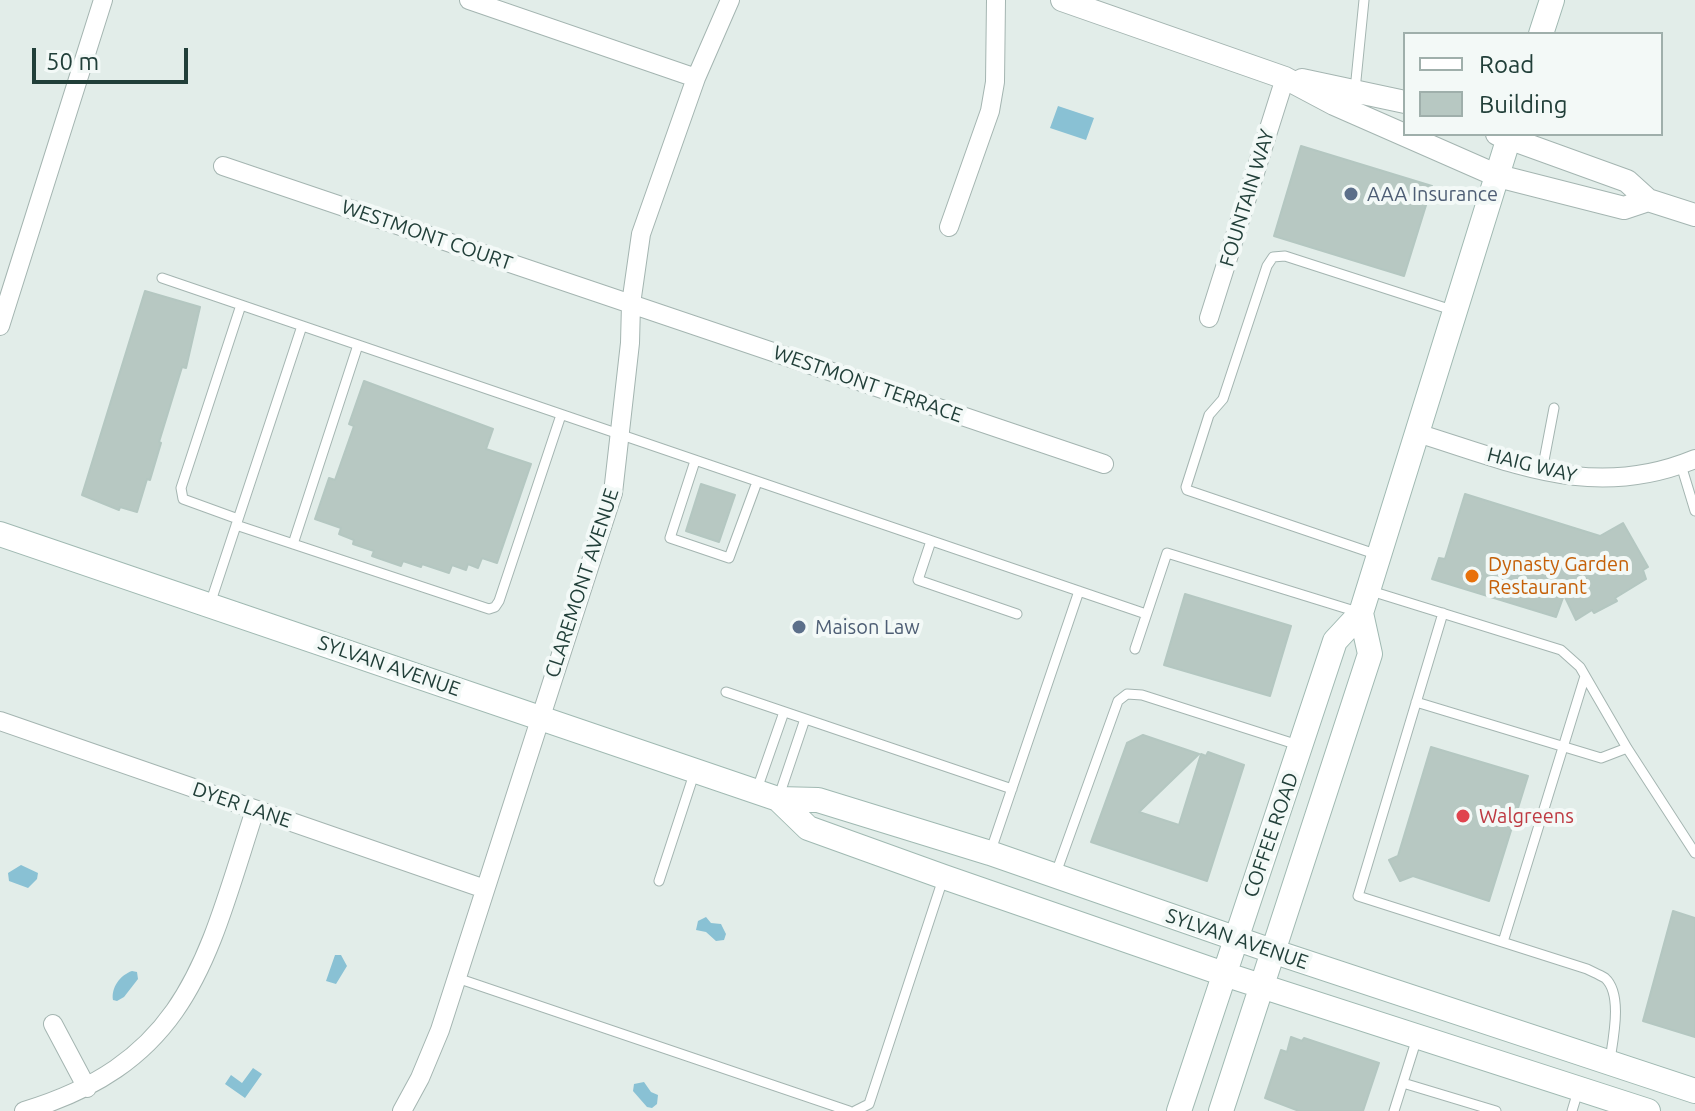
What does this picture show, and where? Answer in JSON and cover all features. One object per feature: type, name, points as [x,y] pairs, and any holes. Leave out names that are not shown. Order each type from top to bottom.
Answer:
[{"type":"main road","points":[[1542,32],[1552,0]]},
{"type":"main road","name":"COFFEE ROAD","points":[[1179,1111],[1335,641],[1365,601],[1498,176],[1505,136]]},
{"type":"main road","name":"SYLVAN AVENUE","points":[[0,534],[767,795],[818,800],[990,853],[1272,951],[1695,1091]]},
{"type":"main road","name":"COFFEE ROAD","points":[[1221,1111],[1370,654],[1365,601]]},
{"type":"main road","name":"SYLVAN AVENUE","points":[[767,795],[808,828],[944,877],[1224,974],[1418,1036],[1575,1100],[1648,1111]]},
{"type":"street","points":[[0,326],[103,0]]},
{"type":"street","points":[[469,0],[696,78]]},
{"type":"street","name":"CLAREMONT AVENUE","points":[[402,1111],[440,1030],[613,493],[621,435],[631,304],[641,234],[696,78],[730,0]]},
{"type":"street","points":[[949,227],[990,111],[995,82],[996,0]]},
{"type":"street","points":[[1062,0],[1285,78],[1403,134]]},
{"type":"street","points":[[1285,78],[1403,102]]},
{"type":"street","name":"FOUNTAIN WAY","points":[[1209,318],[1285,78]]},
{"type":"street","points":[[1407,136],[1498,176],[1624,208],[1648,200]]},
{"type":"street","points":[[1508,136],[1627,181],[1648,200],[1695,215]]},
{"type":"street","name":"WESTMONT COURT","points":[[223,166],[631,304]]},
{"type":"street","name":"WESTMONT TERRACE","points":[[631,304],[1104,464]]},
{"type":"street","name":"HAIG WAY","points":[[1417,433],[1542,472],[1571,477],[1606,479],[1639,476],[1688,462]]},
{"type":"street","name":"DYER LANE","points":[[0,721],[485,889]]},
{"type":"street","points":[[24,1111],[62,1100],[87,1088],[126,1062],[150,1041],[189,990],[208,954],[255,810]]},
{"type":"street","points":[[53,1024],[87,1088]]},
{"type":"lane","points":[[1355,90],[1364,0]]},
{"type":"lane","points":[[1378,555],[1187,490],[1209,415],[1223,399],[1267,266],[1273,257],[1285,256],[1455,311]]},
{"type":"lane","points":[[162,278],[1146,614]]},
{"type":"lane","points":[[241,305],[181,488],[183,499],[293,544],[489,609],[495,607],[561,415]]},
{"type":"lane","points":[[210,605],[302,326]]},
{"type":"lane","points":[[293,544],[358,345]]},
{"type":"lane","points":[[1542,472],[1554,408]]},
{"type":"lane","points":[[695,461],[670,538],[729,558],[757,482]]},
{"type":"lane","points":[[1688,462],[1695,511]]},
{"type":"lane","points":[[931,541],[918,580],[1017,614]]},
{"type":"lane","points":[[1135,649],[1167,553],[1365,601],[1443,613],[1561,650],[1580,667],[1627,748],[1695,853]]},
{"type":"lane","points":[[990,853],[1079,591]]},
{"type":"lane","points":[[1443,613],[1358,896],[1587,969],[1606,979],[1614,992],[1615,1024],[1609,1062]]},
{"type":"lane","points":[[1503,942],[1585,676]]},
{"type":"lane","points":[[726,692],[1012,789]]},
{"type":"lane","points":[[1055,876],[1118,701],[1127,694],[1142,695],[1302,746]]},
{"type":"lane","points":[[1416,702],[1601,758],[1627,748]]},
{"type":"lane","points":[[767,795],[784,712]]},
{"type":"lane","points":[[767,795],[805,719]]},
{"type":"lane","points":[[659,881],[695,771]]},
{"type":"lane","points":[[855,1111],[869,1104],[944,877]]},
{"type":"lane","points":[[457,978],[849,1111]]},
{"type":"lane","points":[[1394,1111],[1418,1036]]},
{"type":"lane","points":[[1403,1083],[1496,1111]]},
{"type":"water","points":[[1058,106],[1094,118],[1086,140],[1050,128]]},
{"type":"water","points":[[21,865],[38,873],[37,879],[28,888],[9,881],[8,873]]},
{"type":"water","points":[[706,917],[711,923],[721,924],[726,934],[724,940],[716,941],[706,932],[696,930],[698,921]]},
{"type":"water","points":[[335,955],[341,955],[347,966],[336,984],[326,981]]},
{"type":"water","points":[[132,971],[137,972],[138,979],[124,997],[113,1000],[117,982]]},
{"type":"water","points":[[253,1068],[262,1074],[245,1098],[225,1084],[231,1075],[242,1083]]},
{"type":"water","points":[[644,1082],[651,1092],[658,1095],[657,1104],[652,1108],[647,1107],[633,1091],[634,1084]]},
{"type":"building","points":[[1301,146],[1432,186],[1404,276],[1274,236]]},
{"type":"building","points":[[145,291],[200,307],[186,368],[182,367],[150,480],[147,479],[137,512],[120,507],[119,510],[82,495]]},
{"type":"building","points":[[364,381],[493,429],[486,449],[531,464],[497,563],[482,558],[478,568],[468,564],[466,570],[452,565],[449,573],[403,561],[401,566],[372,556],[374,551],[353,544],[354,540],[339,534],[341,528],[315,519],[329,478],[335,480],[354,426],[349,424]]},
{"type":"building","points":[[701,484],[735,495],[719,542],[686,531]]},
{"type":"building","points":[[1465,494],[1600,536],[1623,523],[1648,567],[1643,570],[1646,579],[1615,598],[1617,601],[1576,620],[1564,595],[1556,617],[1432,579],[1439,558],[1445,559]]},
{"type":"building","points":[[1185,594],[1291,626],[1270,696],[1164,665]]},
{"type":"building","points":[[1143,735],[1199,754],[1139,812],[1179,825],[1201,754],[1206,756],[1208,752],[1244,765],[1207,881],[1091,842],[1127,743]]},
{"type":"building","name":"Walgreens","points":[[1431,747],[1528,776],[1489,901],[1413,876],[1400,881],[1389,860],[1398,856]]},
{"type":"building","points":[[1673,911],[1695,918],[1695,1037],[1643,1021]]},
{"type":"building","points":[[1291,1037],[1302,1041],[1304,1038],[1379,1063],[1363,1111],[1299,1111],[1265,1098],[1281,1050],[1287,1052]]},
{"type":"place","name":"AAA Insurance","points":[[1351,194]]},
{"type":"place","name":"Dynasty Garden Restaurant","points":[[1472,576]]},
{"type":"place","name":"Maison Law","points":[[799,627]]},
{"type":"place","name":"Walgreens","points":[[1463,816]]}]
